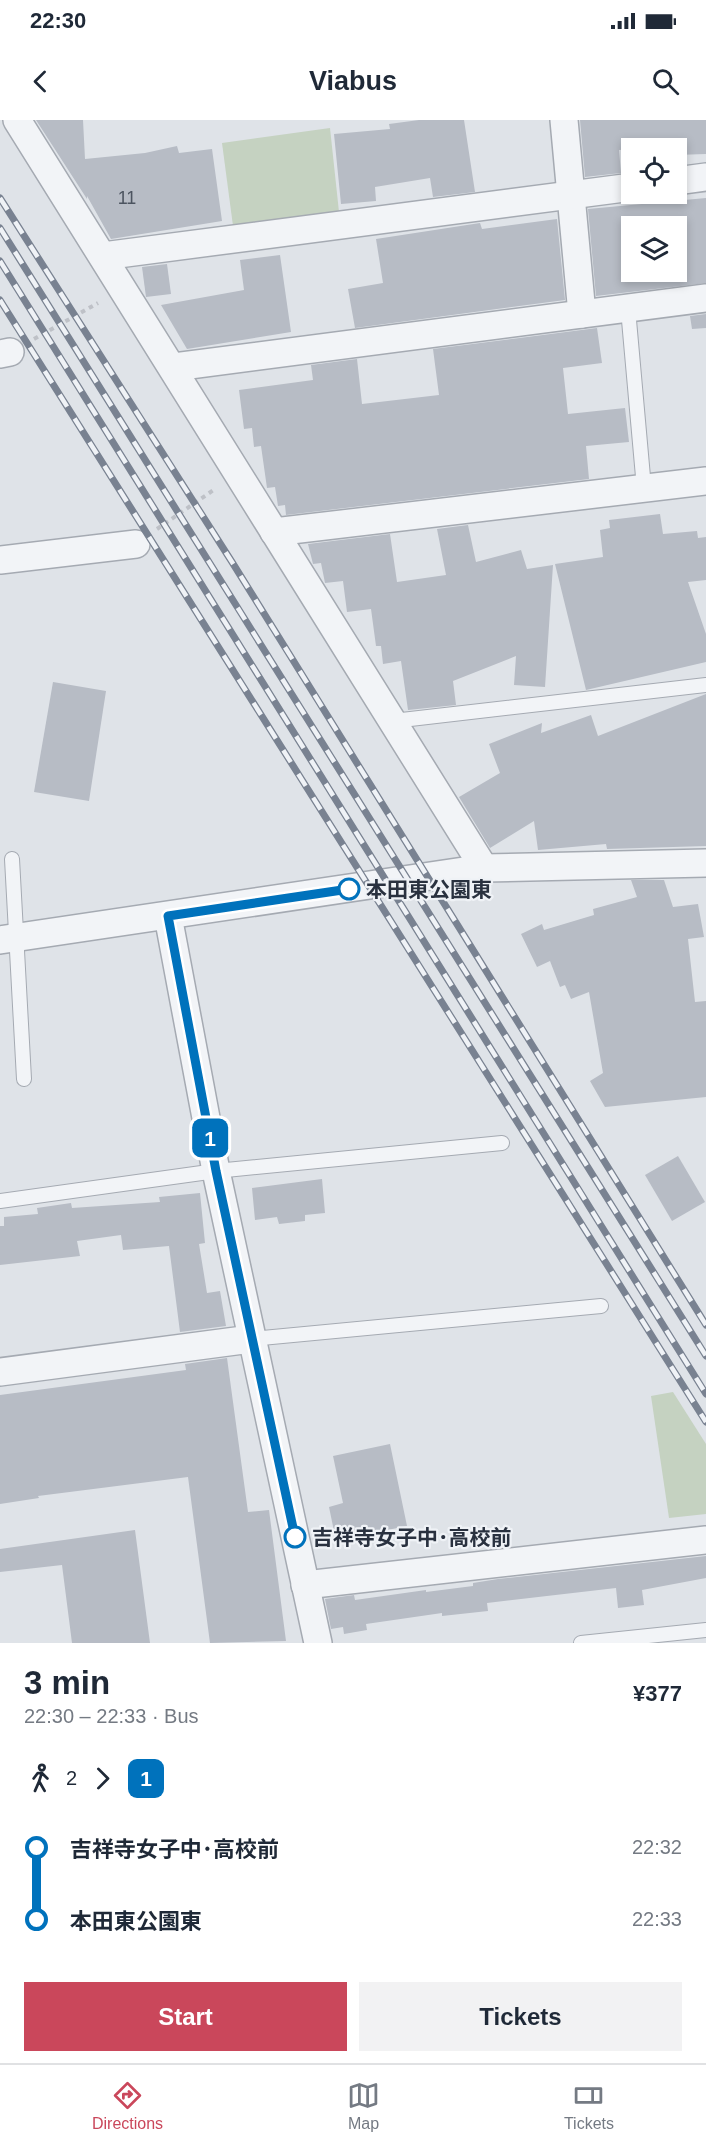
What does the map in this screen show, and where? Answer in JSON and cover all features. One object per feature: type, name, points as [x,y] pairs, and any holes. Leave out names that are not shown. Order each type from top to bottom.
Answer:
[{"type":"street","points":[[17,120],[174,368],[484,868]]},
{"type":"street","points":[[564,120],[582,314]]},
{"type":"street","points":[[687,180],[706,177]]},
{"type":"street","points":[[103,256],[621,188]]},
{"type":"street","points":[[174,368],[706,298]]},
{"type":"street","points":[[274,532],[706,481]]},
{"type":"street","points":[[0,560],[136,544]]},
{"type":"street","points":[[9,939],[484,868],[706,862]]},
{"type":"street","points":[[168,916],[216,1171],[318,1643]]},
{"type":"street","points":[[0,1372],[251,1340]]},
{"type":"street","points":[[305,1585],[706,1540]]},
{"type":"lane","points":[[628,309],[644,488]]},
{"type":"lane","points":[[393,721],[706,686]]},
{"type":"lane","points":[[12,859],[9,939],[24,1079]]},
{"type":"lane","points":[[0,1201],[216,1171],[502,1143]]},
{"type":"lane","points":[[251,1340],[601,1306]]},
{"type":"lane","points":[[581,1643],[706,1630]]},
{"type":"path","points":[[5,353],[124,289]]},
{"type":"path","points":[[136,544],[238,473]]},
{"type":"green space","points":[[330,128],[339,212],[233,226],[222,143]]},
{"type":"green space","points":[[673,1392],[706,1444],[706,1514],[669,1518],[651,1396]]},
{"type":"building","points":[[36,120],[83,120],[85,159],[145,153],[177,146],[179,153],[212,149],[222,221],[111,239],[87,196],[87,199]]},
{"type":"building","points":[[419,120],[464,120],[475,192],[433,197],[430,178],[375,187],[376,201],[341,204],[334,134],[390,129],[389,124]]},
{"type":"building","points":[[580,120],[706,120],[706,154],[687,155],[687,138],[621,138],[621,150],[619,150],[621,173],[585,177]]},
{"type":"building","points":[[706,198],[706,283],[596,296],[588,209],[642,204],[687,204],[687,200]]},
{"type":"building","points":[[557,219],[565,300],[355,328],[348,289],[383,283],[376,239],[480,223],[482,229]]},
{"type":"building","points":[[280,255],[291,332],[187,349],[161,305],[244,290],[240,260]]},
{"type":"building","points":[[167,264],[171,294],[146,297],[142,267]]},
{"type":"building","points":[[706,314],[706,328],[692,329],[690,316]]},
{"type":"building","points":[[597,328],[602,363],[563,368],[568,414],[625,408],[629,442],[586,446],[589,479],[286,515],[285,505],[278,506],[275,487],[267,488],[261,446],[254,447],[252,428],[244,429],[239,390],[313,380],[311,365],[357,359],[362,404],[439,395],[433,349]]},
{"type":"building","points":[[660,514],[663,534],[697,531],[698,538],[706,537],[706,580],[688,582],[706,634],[706,662],[586,690],[555,564],[603,557],[600,530],[610,528],[609,520]]},
{"type":"building","points":[[468,525],[476,562],[521,550],[527,569],[553,565],[545,687],[514,685],[516,656],[453,681],[456,705],[408,710],[401,661],[383,664],[381,646],[376,646],[371,609],[347,612],[343,581],[325,583],[321,563],[313,564],[308,544],[390,534],[397,582],[446,575],[437,529]]},
{"type":"building","points":[[53,682],[106,691],[89,801],[34,792]]},
{"type":"building","points":[[706,694],[706,846],[607,849],[606,844],[538,850],[534,821],[490,848],[459,797],[500,773],[489,744],[542,723],[541,733],[591,715],[598,736]]},
{"type":"building","points":[[631,880],[664,880],[673,907],[698,904],[704,937],[688,939],[695,1002],[706,1001],[706,1097],[605,1107],[590,1081],[603,1073],[589,992],[571,999],[565,985],[560,987],[550,961],[537,967],[521,934],[542,924],[544,930],[594,915],[593,909],[637,897]]},
{"type":"building","points":[[678,1156],[705,1202],[672,1221],[645,1175]]},
{"type":"building","points":[[322,1179],[325,1213],[305,1215],[305,1221],[279,1224],[277,1217],[255,1220],[252,1188]]},
{"type":"building","points":[[200,1193],[205,1243],[199,1244],[207,1293],[220,1291],[226,1326],[180,1332],[169,1246],[123,1250],[121,1235],[77,1241],[80,1256],[0,1265],[0,1226],[4,1226],[4,1217],[38,1214],[37,1208],[71,1203],[72,1208],[160,1202],[159,1197]]},
{"type":"building","points":[[227,1358],[248,1512],[269,1510],[286,1641],[210,1643],[188,1477],[38,1496],[39,1498],[0,1504],[0,1395],[186,1370],[185,1364]]},
{"type":"building","points":[[390,1444],[407,1526],[353,1537],[352,1532],[335,1536],[329,1507],[343,1503],[333,1456]]},
{"type":"building","points":[[135,1530],[150,1643],[72,1643],[62,1565],[0,1572],[0,1549]]},
{"type":"building","points":[[706,1556],[706,1578],[642,1590],[644,1605],[618,1608],[616,1588],[487,1603],[488,1611],[442,1616],[442,1613],[366,1624],[367,1630],[344,1634],[343,1627],[331,1629],[325,1599],[354,1595],[355,1600],[426,1590],[426,1592],[473,1586],[473,1583],[498,1579]]},
{"type":"railway","points":[[0,198],[232,562],[706,1325]]},
{"type":"railway","points":[[0,228],[706,1356]]},
{"type":"railway","points":[[0,261],[706,1394]]},
{"type":"railway","points":[[0,300],[706,1422]]},
{"type":"bus line","name":"1","points":[[295,1537],[216,1171],[168,916],[349,889]]},
{"type":"place","name":"本田東公園東","points":[[349,889]]},
{"type":"place","name":"吉祥寺女子中･高校前","points":[[295,1537]]}]
